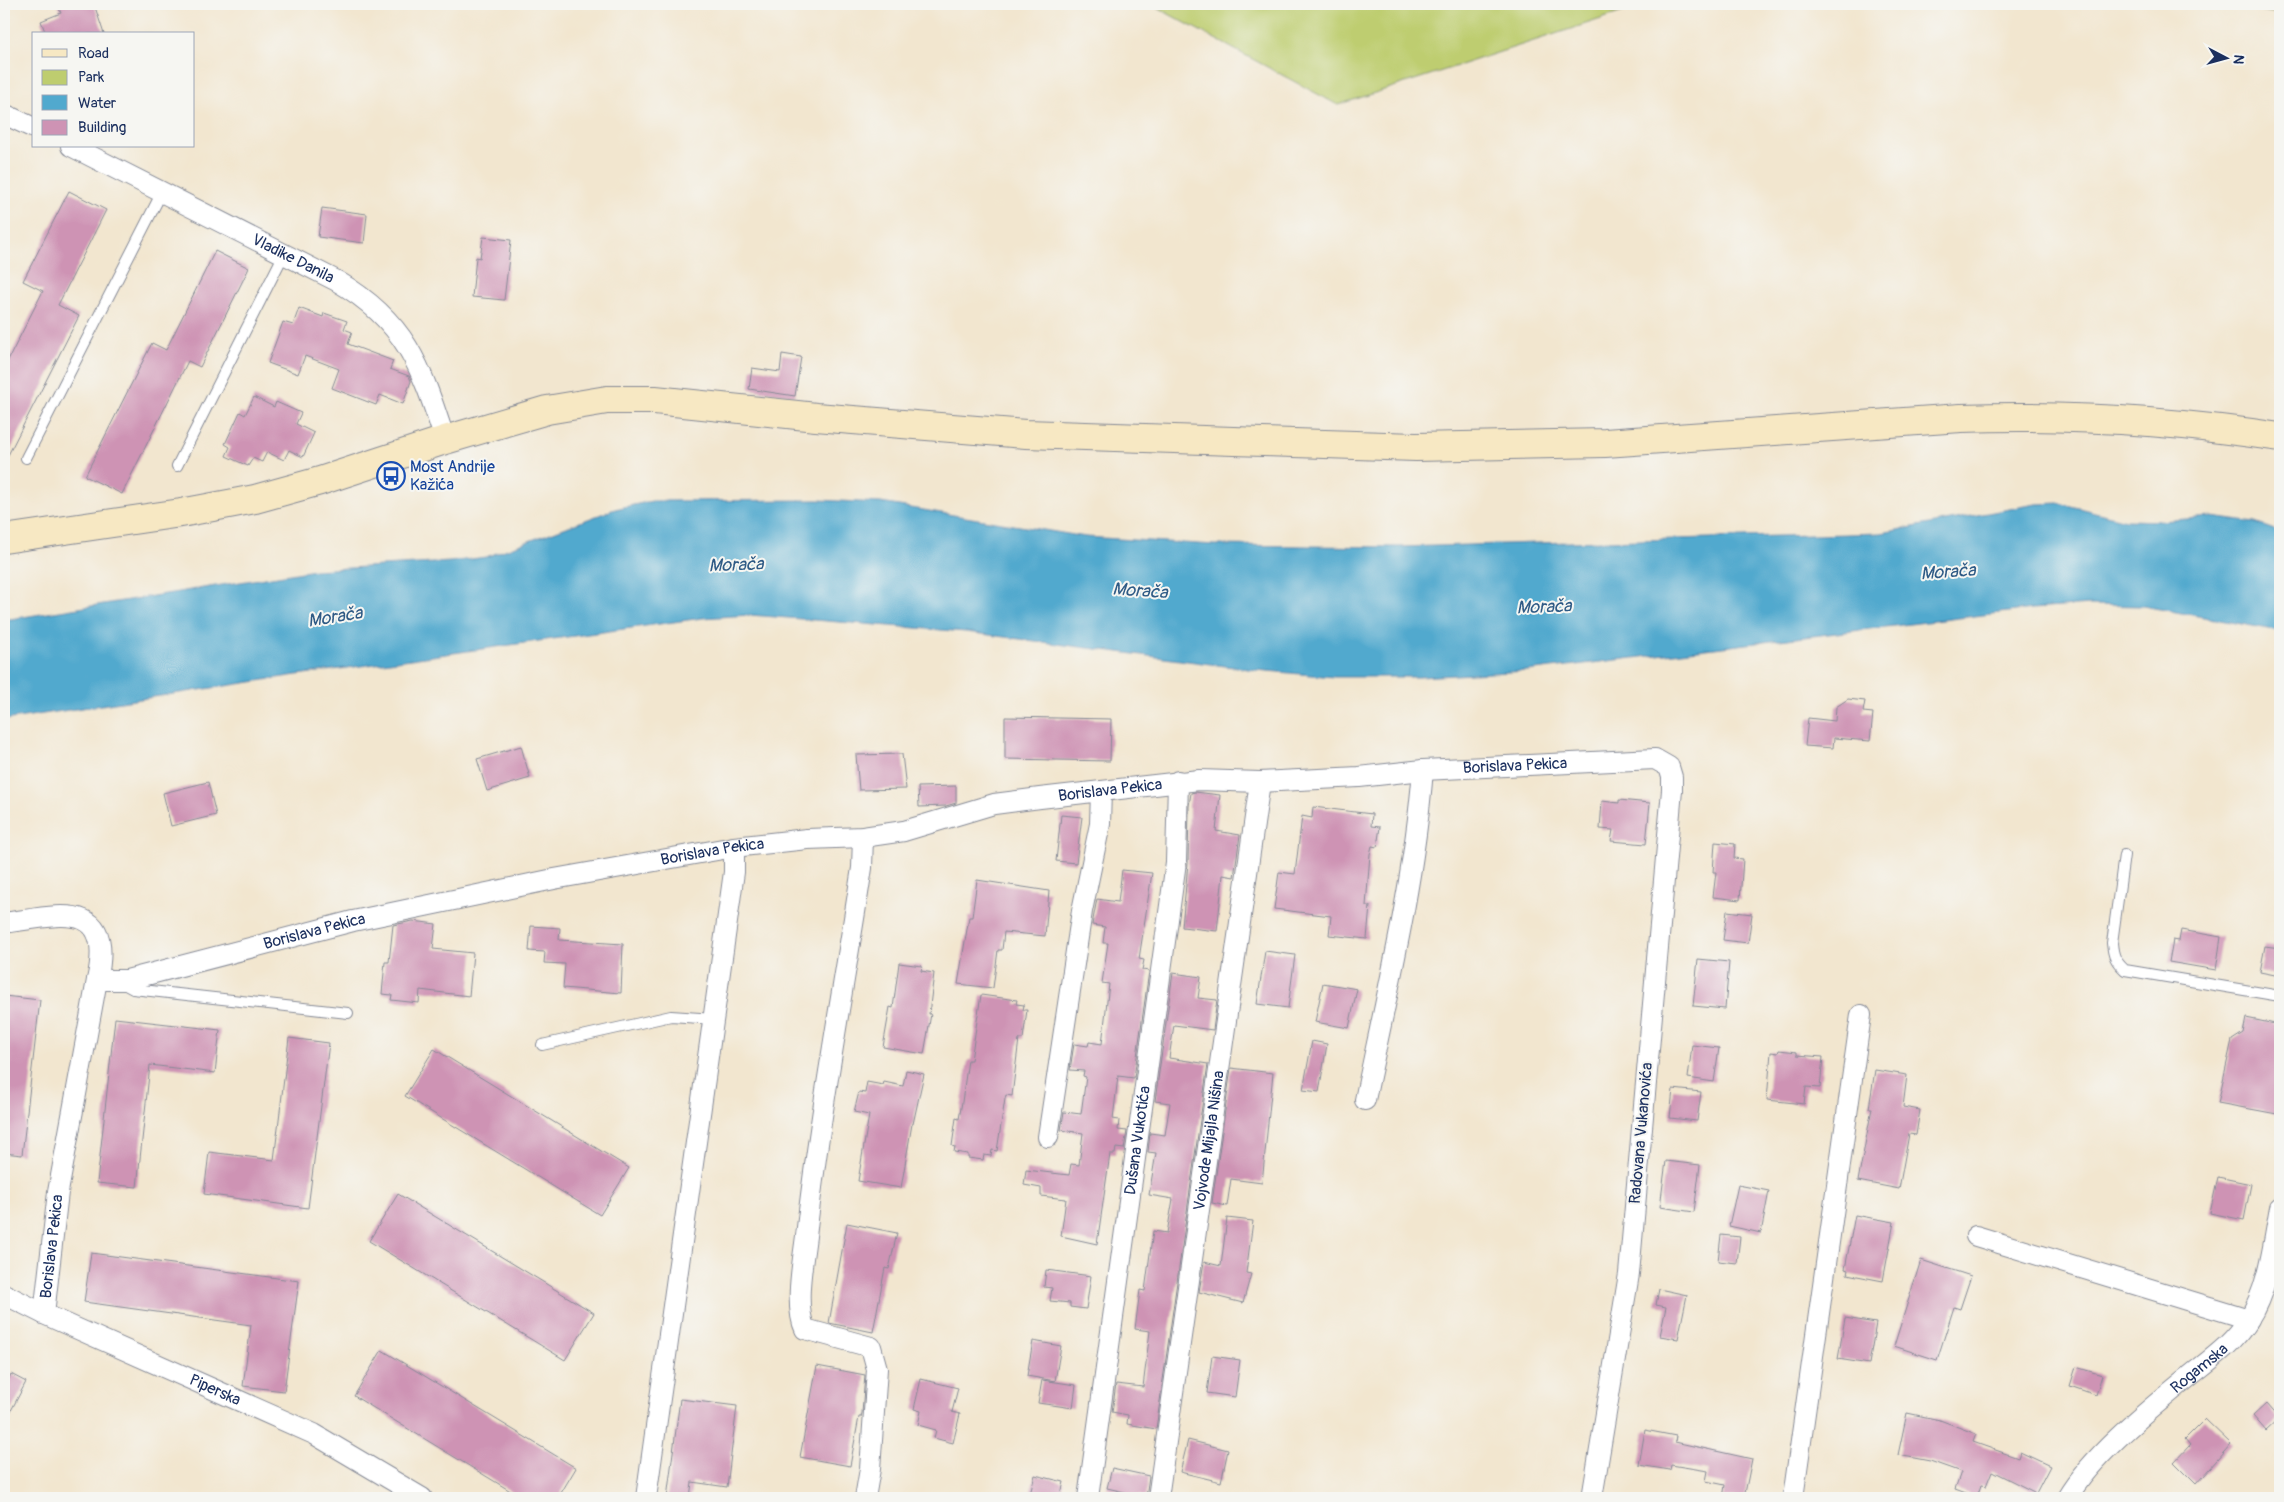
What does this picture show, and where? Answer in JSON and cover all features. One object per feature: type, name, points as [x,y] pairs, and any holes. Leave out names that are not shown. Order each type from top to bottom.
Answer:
[{"type":"main road","points":[[4,539],[172,514],[255,499],[341,475],[445,440],[569,405],[633,399],[1026,434],[1397,447],[1593,443],[1960,418],[2013,417],[2161,422],[2280,437]]},
{"type":"street","points":[[4,114],[32,127]]},
{"type":"street","name":"Vladike Danila","points":[[75,148],[356,292],[377,309],[399,332],[416,360],[445,440]]},
{"type":"street","name":"Borislava Pekica","points":[[44,1314],[58,1192],[97,980],[119,981],[352,921],[554,879],[734,847],[807,839],[864,837],[904,831],[994,804],[1178,781],[1260,782],[1359,777],[1423,770],[1648,759],[1660,760],[1669,767]]},
{"type":"street","name":"Radovana Vukanovića","points":[[1592,1498],[1629,1274],[1672,790],[1669,767]]},
{"type":"street","points":[[1365,1100],[1410,881],[1418,830],[1423,770]]},
{"type":"street","name":"Dušana Vukotića","points":[[1088,1498],[1176,862],[1178,781]]},
{"type":"street","name":"Vojvode Mijajla Nišina","points":[[1158,1498],[1260,782]]},
{"type":"street","points":[[1048,1137],[1082,911],[1100,824],[1101,791]]},
{"type":"street","points":[[864,837],[862,868],[811,1190],[801,1282],[801,1321],[805,1329],[871,1348],[875,1355],[877,1369],[876,1387],[870,1469],[865,1498]]},
{"type":"street","points":[[646,1498],[734,872],[734,847]]},
{"type":"street","points":[[4,923],[63,915],[85,919],[93,925],[97,935],[101,961],[97,980]]},
{"type":"street","points":[[1793,1498],[1862,1015]]},
{"type":"street","name":"Rogamska","points":[[2072,1496],[2093,1463],[2166,1396],[2239,1334],[2258,1301],[2276,1259],[2280,1208]]},
{"type":"street","points":[[1976,1236],[2249,1319]]},
{"type":"street","name":"Piperska","points":[[4,1294],[44,1314],[314,1434],[422,1498]]},
{"type":"lane","points":[[26,458],[162,192]]},
{"type":"lane","points":[[177,466],[284,254]]},
{"type":"lane","points":[[2124,855],[2112,943],[2114,957],[2118,964],[2125,970],[2280,996]]},
{"type":"lane","points":[[119,981],[133,989],[348,1012]]},
{"type":"lane","points":[[542,1044],[672,1016],[714,1019]]},
{"type":"green space","points":[[1150,4],[1647,4],[1338,105]]},
{"type":"green space","points":[[2223,4],[2280,4],[2280,14]]},
{"type":"water","name":"Morača","points":[[818,500],[881,503],[1086,537],[1215,545],[1399,547],[1881,533],[2036,504],[2059,503],[2126,520],[2161,521],[2212,517],[2255,523],[2280,532],[2280,631],[2143,606],[2090,605],[2032,609],[1527,671],[1419,677],[1334,677],[1256,670],[966,632],[750,615],[702,618],[290,676],[4,720],[4,620],[315,570],[450,562],[486,557],[615,509],[652,501]]},
{"type":"building","points":[[57,4],[94,4],[103,32],[45,32],[41,21],[61,13]]},
{"type":"building","points":[[69,191],[106,210],[58,305],[79,316],[4,463],[4,368],[43,291],[23,281]]},
{"type":"building","points":[[322,208],[367,214],[364,243],[318,237]]},
{"type":"building","points":[[483,237],[511,240],[504,300],[472,297],[476,257],[480,258]]},
{"type":"building","points":[[215,251],[249,268],[200,367],[188,361],[122,494],[85,476],[152,343],[166,350]]},
{"type":"building","points":[[299,308],[323,317],[324,313],[347,321],[344,329],[352,332],[348,344],[393,361],[390,369],[409,376],[411,381],[403,404],[380,395],[376,405],[332,388],[339,369],[305,356],[298,374],[268,363],[283,322],[293,325]]},
{"type":"building","points":[[782,354],[801,357],[795,396],[749,389],[752,368],[780,372]]},
{"type":"building","points":[[254,397],[274,407],[276,402],[301,413],[296,424],[314,433],[303,457],[289,450],[284,460],[267,452],[262,462],[253,458],[248,466],[226,456],[230,447],[225,444],[240,412],[245,415]]},
{"type":"building","points":[[1848,699],[1865,701],[1863,712],[1873,713],[1870,741],[1834,738],[1833,748],[1805,746],[1808,718],[1835,721],[1836,707]]},
{"type":"building","points":[[1005,717],[1111,719],[1110,761],[1005,759]]},
{"type":"building","points":[[521,746],[530,778],[487,791],[477,759]]},
{"type":"building","points":[[902,754],[906,789],[859,790],[856,755]]},
{"type":"building","points":[[208,782],[216,815],[171,826],[163,793]]},
{"type":"building","points":[[956,786],[956,803],[946,806],[919,807],[918,787]]},
{"type":"building","points":[[1191,793],[1220,795],[1216,831],[1240,835],[1234,877],[1223,875],[1217,931],[1182,927],[1188,863],[1189,806]]},
{"type":"building","points":[[1619,800],[1650,803],[1646,844],[1611,841],[1613,830],[1600,829],[1602,801],[1619,803]]},
{"type":"building","points":[[1313,807],[1372,814],[1371,826],[1380,827],[1377,847],[1372,846],[1370,854],[1366,906],[1370,906],[1367,939],[1329,935],[1331,916],[1274,909],[1279,872],[1295,874],[1302,816],[1312,818]]},
{"type":"building","points":[[1061,815],[1082,817],[1076,863],[1056,861]]},
{"type":"building","points":[[1715,842],[1735,844],[1734,858],[1743,859],[1740,900],[1713,897],[1716,872],[1713,872]]},
{"type":"building","points":[[1122,870],[1152,873],[1139,959],[1144,960],[1142,970],[1149,971],[1134,1078],[1118,1076],[1113,1119],[1119,1120],[1118,1130],[1127,1131],[1124,1149],[1116,1148],[1115,1154],[1110,1154],[1097,1244],[1061,1236],[1066,1199],[1041,1196],[1041,1188],[1024,1185],[1026,1170],[1069,1175],[1071,1164],[1079,1165],[1083,1133],[1061,1130],[1064,1112],[1081,1114],[1086,1077],[1083,1076],[1084,1071],[1070,1070],[1074,1044],[1088,1046],[1089,1042],[1102,1044],[1109,984],[1102,983],[1108,943],[1103,943],[1105,927],[1092,925],[1097,899],[1118,902]]},
{"type":"building","points":[[977,880],[1049,891],[1045,936],[1004,932],[1002,950],[998,950],[993,988],[958,984],[969,917],[972,917]]},
{"type":"building","points":[[1727,911],[1752,914],[1748,943],[1723,940]]},
{"type":"building","points":[[413,921],[436,924],[433,949],[473,953],[469,996],[420,990],[419,1003],[391,1000],[392,995],[382,994],[385,962],[389,962],[393,925]]},
{"type":"building","points":[[531,926],[560,928],[559,940],[623,944],[621,993],[563,988],[565,964],[544,963],[545,952],[529,951]]},
{"type":"building","points":[[2181,930],[2221,937],[2216,970],[2169,962],[2173,940],[2179,941]]},
{"type":"building","points":[[2265,946],[2280,948],[2280,976],[2260,972]]},
{"type":"building","points":[[1265,951],[1295,955],[1288,1008],[1257,1004]]},
{"type":"building","points":[[1698,959],[1729,962],[1725,1009],[1693,1006]]},
{"type":"building","points":[[899,963],[922,966],[921,971],[934,973],[929,1014],[931,1014],[924,1054],[883,1047],[890,1007],[893,1008]]},
{"type":"building","points":[[1173,973],[1201,977],[1198,998],[1217,1000],[1213,1030],[1174,1025],[1169,1058],[1208,1064],[1156,1429],[1127,1424],[1128,1415],[1112,1412],[1116,1384],[1143,1387],[1150,1331],[1135,1329],[1140,1290],[1145,1291],[1153,1231],[1167,1233],[1173,1199],[1149,1195],[1156,1153],[1148,1152],[1150,1133],[1165,1135],[1170,1103],[1155,1101]]},
{"type":"building","points":[[1323,983],[1357,989],[1349,1028],[1315,1022]]},
{"type":"building","points":[[981,995],[1017,1000],[1016,1004],[1024,1005],[1023,1010],[1027,1010],[1023,1039],[1019,1039],[1012,1096],[1006,1095],[997,1151],[992,1150],[991,1156],[984,1155],[983,1160],[968,1158],[968,1154],[954,1152],[955,1147],[952,1146],[956,1118],[959,1119],[968,1060],[971,1060]]},
{"type":"building","points":[[4,996],[40,1000],[22,1155],[4,1153]]},
{"type":"building","points":[[115,1018],[220,1030],[215,1073],[150,1065],[137,1187],[97,1183]]},
{"type":"building","points":[[2246,1018],[2280,1025],[2280,1094],[2277,1114],[2218,1103],[2232,1040],[2243,1033]]},
{"type":"building","points":[[289,1038],[329,1043],[308,1208],[204,1194],[209,1152],[274,1160]]},
{"type":"building","points":[[1312,1041],[1327,1044],[1319,1092],[1303,1090]]},
{"type":"building","points":[[1692,1045],[1719,1048],[1714,1082],[1688,1078]]},
{"type":"building","points":[[434,1049],[629,1168],[600,1215],[405,1096]]},
{"type":"building","points":[[1779,1050],[1797,1052],[1797,1055],[1823,1057],[1820,1088],[1806,1087],[1804,1104],[1767,1100],[1771,1052],[1778,1053]]},
{"type":"building","points":[[1231,1068],[1273,1073],[1262,1183],[1231,1179],[1227,1206],[1212,1203]]},
{"type":"building","points":[[906,1070],[924,1074],[912,1124],[901,1188],[858,1181],[869,1115],[854,1112],[859,1092],[865,1093],[867,1082],[883,1085],[884,1082],[903,1086]]},
{"type":"building","points":[[1875,1070],[1907,1075],[1903,1107],[1920,1110],[1916,1135],[1909,1134],[1899,1189],[1858,1181],[1872,1108],[1869,1108]]},
{"type":"building","points":[[1673,1089],[1701,1092],[1697,1121],[1670,1118]]},
{"type":"building","points":[[1666,1161],[1700,1165],[1694,1212],[1660,1207]]},
{"type":"building","points":[[2218,1177],[2251,1184],[2244,1220],[2210,1213]]},
{"type":"building","points":[[1738,1185],[1769,1191],[1761,1233],[1729,1226]]},
{"type":"building","points":[[398,1194],[594,1313],[565,1360],[369,1241]]},
{"type":"building","points":[[1855,1215],[1894,1222],[1883,1281],[1847,1274],[1848,1270],[1845,1269]]},
{"type":"building","points":[[1227,1218],[1253,1221],[1246,1273],[1251,1274],[1243,1303],[1199,1292],[1204,1262],[1221,1266]]},
{"type":"building","points":[[847,1223],[897,1233],[889,1269],[885,1268],[873,1332],[829,1323]]},
{"type":"building","points":[[1721,1235],[1740,1237],[1737,1263],[1718,1261]]},
{"type":"building","points":[[91,1253],[299,1281],[284,1391],[243,1386],[251,1325],[84,1302]]},
{"type":"building","points":[[1921,1260],[1971,1276],[1960,1309],[1954,1307],[1937,1360],[1894,1346]]},
{"type":"building","points":[[1046,1270],[1091,1276],[1086,1309],[1070,1307],[1070,1303],[1050,1301],[1052,1288],[1044,1287]]},
{"type":"building","points":[[1659,1289],[1687,1295],[1678,1339],[1660,1336],[1666,1307],[1656,1305]]},
{"type":"building","points":[[1845,1318],[1876,1323],[1869,1364],[1838,1359]]},
{"type":"building","points":[[1033,1341],[1061,1346],[1055,1381],[1027,1376]]},
{"type":"building","points":[[382,1350],[576,1468],[558,1498],[522,1498],[354,1396]]},
{"type":"building","points":[[1212,1356],[1240,1360],[1235,1397],[1207,1393]]},
{"type":"building","points":[[817,1366],[865,1375],[862,1413],[861,1417],[859,1417],[850,1466],[800,1457]]},
{"type":"building","points":[[2076,1367],[2102,1375],[2096,1395],[2070,1386]]},
{"type":"building","points":[[11,1374],[26,1382],[4,1424],[4,1389]]},
{"type":"building","points":[[921,1379],[958,1388],[952,1412],[960,1414],[953,1443],[934,1438],[936,1430],[918,1425],[921,1411],[914,1409]]},
{"type":"building","points":[[1042,1380],[1076,1385],[1073,1408],[1038,1403]]},
{"type":"building","points":[[680,1399],[737,1406],[727,1487],[692,1482],[690,1498],[667,1498]]},
{"type":"building","points":[[2266,1404],[2279,1419],[2266,1431],[2253,1416]]},
{"type":"building","points":[[1907,1413],[1940,1420],[1976,1434],[1973,1442],[2018,1458],[2020,1452],[2050,1466],[2036,1493],[1992,1471],[1986,1486],[1981,1485],[1977,1497],[1955,1489],[1961,1472],[1930,1461],[1898,1455]]},
{"type":"building","points":[[2205,1419],[2231,1444],[2196,1484],[2174,1462],[2190,1445],[2185,1439]]},
{"type":"building","points":[[1645,1430],[1676,1436],[1675,1442],[1752,1459],[1744,1498],[1723,1498],[1725,1485],[1706,1481],[1708,1471],[1671,1465],[1670,1470],[1639,1465]]},
{"type":"building","points":[[1188,1440],[1228,1450],[1221,1482],[1180,1472]]},
{"type":"building","points":[[1112,1468],[1149,1476],[1146,1497],[1107,1488]]},
{"type":"building","points":[[1035,1475],[1064,1482],[1060,1498],[1029,1498]]},
{"type":"place","name":"Most Andrije Kažića","points":[[391,476]]}]
